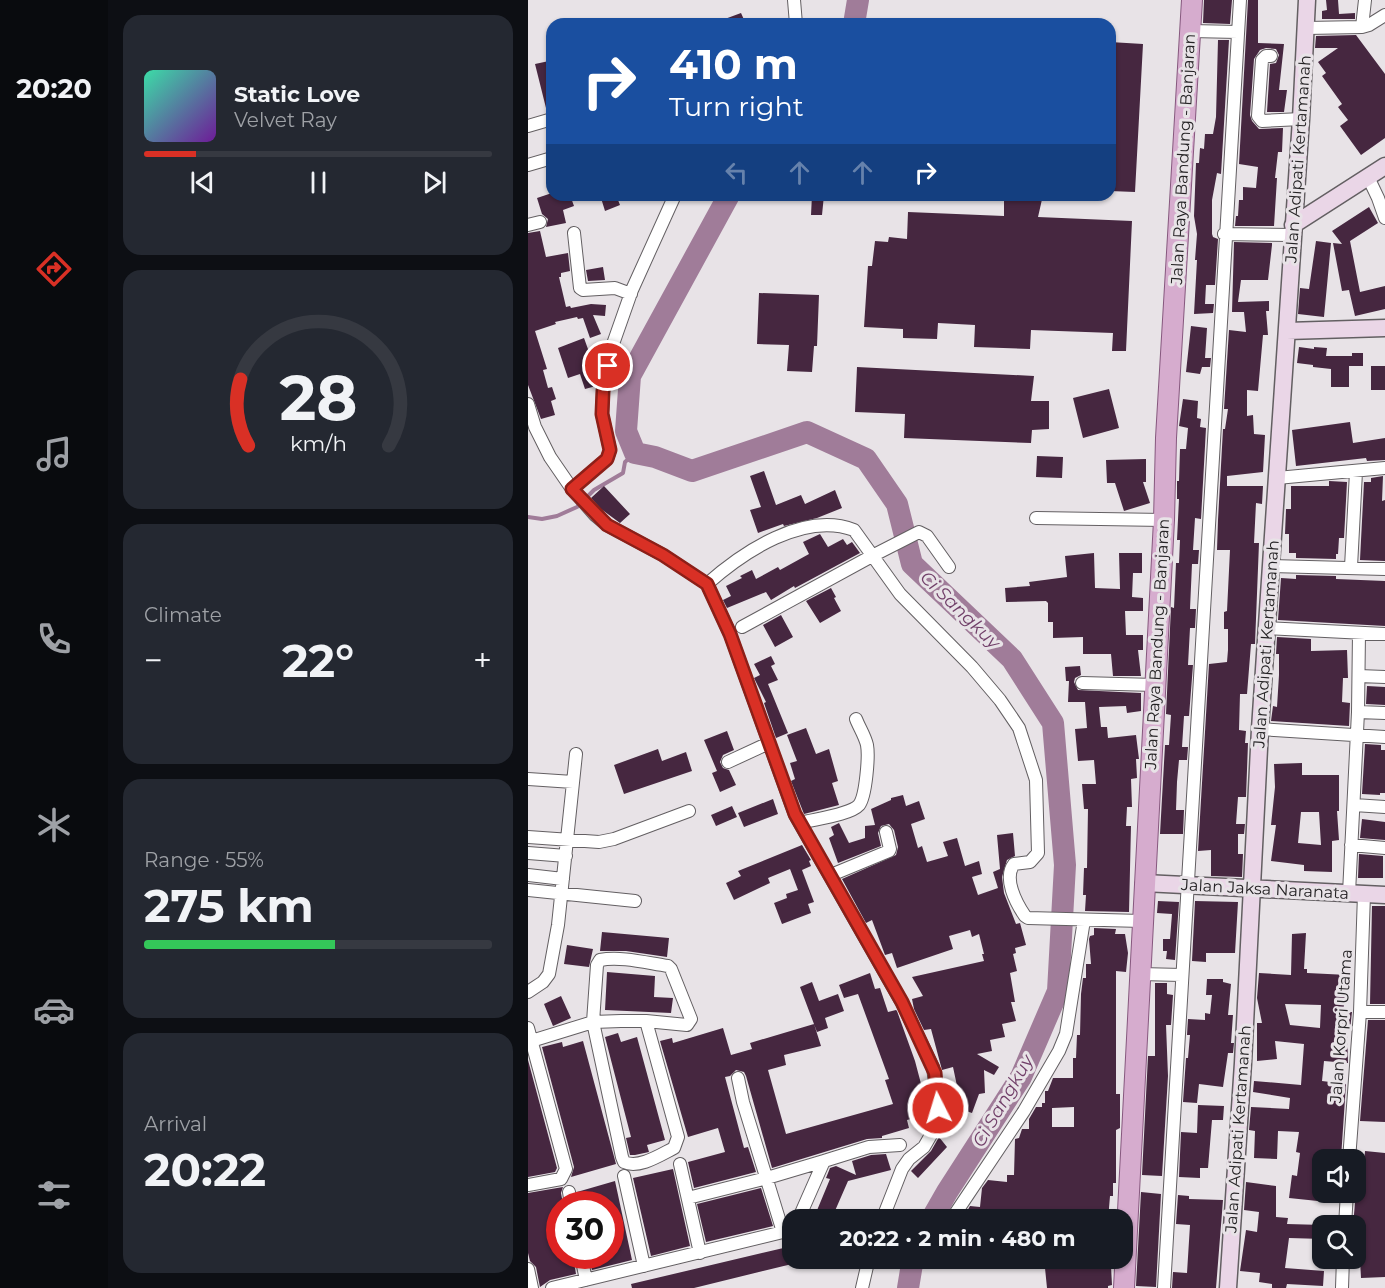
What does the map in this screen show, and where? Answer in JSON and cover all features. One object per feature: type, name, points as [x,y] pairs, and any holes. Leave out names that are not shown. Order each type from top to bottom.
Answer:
[{"type":"main road","name":"Jalan Raya Bandung - Banjaran","points":[[1125,1209],[1164,520],[1166,438],[1192,0]]},
{"type":"main road","name":"Jalan Adipati Kertamanah","points":[[1228,1288],[1243,1062],[1260,729],[1307,0]]},
{"type":"main road","points":[[1293,230],[1385,166]]},
{"type":"main road","points":[[1287,331],[1385,328]]},
{"type":"main road","name":"Jalan Jaksa Naranata","points":[[1144,883],[1385,895]]},
{"type":"main road","name":"Jalan Raya Bandung - Banjaran","points":[[1124,1269],[1124,1288]]},
{"type":"street","points":[[794,0],[796,18]]},
{"type":"street","points":[[1164,1288],[1240,0]]},
{"type":"street","points":[[1362,27],[1365,0]]},
{"type":"street","points":[[1306,28],[1362,27],[1385,15]]},
{"type":"street","points":[[1191,31],[1238,32]]},
{"type":"street","points":[[1270,56],[1262,60],[1258,116],[1262,121],[1301,119]]},
{"type":"street","points":[[528,126],[546,121]]},
{"type":"street","points":[[528,165],[546,160]]},
{"type":"street","points":[[1368,177],[1385,219]]},
{"type":"street","points":[[578,496],[607,459],[610,450],[602,414],[603,391],[613,344],[631,294],[672,201]]},
{"type":"street","points":[[1226,235],[1224,234],[1293,230]]},
{"type":"street","points":[[574,233],[580,288],[583,290],[615,288],[631,294]]},
{"type":"street","points":[[528,404],[532,428],[578,496],[607,525],[663,555],[707,584],[730,634],[795,814],[902,1002],[935,1073],[938,1108],[935,1128],[924,1147],[909,1159],[902,1169],[886,1209]]},
{"type":"street","points":[[1277,478],[1385,468]]},
{"type":"street","points":[[1351,567],[1356,472]]},
{"type":"street","points":[[1036,518],[1164,520]]},
{"type":"street","points":[[707,584],[739,558],[765,543],[794,531],[813,526],[845,526],[854,530],[900,594],[979,675],[1019,728],[1036,780],[1038,853],[1030,862],[1014,864],[1010,869],[1010,877],[1022,912],[1028,918],[1142,921]]},
{"type":"street","points":[[742,627],[919,532],[927,536],[949,567]]},
{"type":"street","points":[[1270,566],[1385,569]]},
{"type":"street","points":[[1267,628],[1385,634]]},
{"type":"street","name":"Jalan Korpri Utama","points":[[1350,1149],[1360,1012],[1357,893],[1352,845],[1359,633]]},
{"type":"street","points":[[1359,676],[1385,677]]},
{"type":"street","points":[[1082,683],[1155,685]]},
{"type":"street","points":[[1358,712],[1385,713]]},
{"type":"street","points":[[800,823],[849,811],[858,806],[863,797],[868,754],[866,742],[856,719]]},
{"type":"street","points":[[1260,729],[1385,737]]},
{"type":"street","points":[[728,762],[769,742]]},
{"type":"street","points":[[528,992],[543,982],[549,974],[558,925],[576,754]]},
{"type":"street","points":[[528,779],[573,782]]},
{"type":"street","points":[[1354,805],[1385,807]]},
{"type":"street","points":[[528,837],[599,842],[614,839],[689,811]]},
{"type":"street","points":[[831,875],[889,851],[886,832]]},
{"type":"street","points":[[1352,845],[1385,848]]},
{"type":"street","points":[[528,853],[566,856]]},
{"type":"street","points":[[528,874],[563,879]]},
{"type":"street","points":[[528,891],[635,901]]},
{"type":"street","points":[[958,1209],[1024,1111],[1059,1051],[1066,1034],[1083,920]]},
{"type":"street","points":[[528,1185],[561,1179],[566,1169],[529,1037],[593,1022],[646,1021],[687,1025],[691,1019],[668,966],[634,961],[600,960],[597,965],[593,1022],[622,1157],[624,1162],[629,1164],[644,1162],[674,1148],[678,1137],[646,1021]]},
{"type":"street","points":[[1140,974],[1182,975]]},
{"type":"street","points":[[1360,1012],[1385,1012]]},
{"type":"street","points":[[738,1078],[743,1102],[767,1178],[782,1217]]},
{"type":"street","points":[[688,1197],[767,1178],[869,1147],[900,1145]]},
{"type":"street","points":[[803,1209],[824,1161]]},
{"type":"street","points":[[680,1164],[700,1253]]},
{"type":"street","points":[[624,1176],[644,1266]]},
{"type":"street","points":[[552,1288],[782,1231]]},
{"type":"street","points":[[528,1269],[532,1288]]},
{"type":"street","points":[[584,1269],[586,1280]]},
{"type":"street","points":[[862,1288],[866,1269]]},
{"type":"street","points":[[1342,1288],[1343,1269]]},
{"type":"building","points":[[1204,0],[1232,0],[1230,24],[1203,23]]},
{"type":"building","points":[[1248,0],[1258,0],[1258,43],[1284,44],[1279,90],[1287,90],[1284,112],[1267,112],[1270,64],[1276,63],[1279,55],[1276,49],[1266,48],[1260,50],[1254,59],[1250,115],[1259,129],[1283,128],[1282,152],[1278,152],[1275,178],[1277,178],[1274,226],[1235,226],[1239,200],[1243,200],[1243,187],[1256,188],[1258,167],[1239,164]]},
{"type":"building","points":[[1326,0],[1338,0],[1339,14],[1355,13],[1355,19],[1322,19],[1322,11],[1327,10]]},
{"type":"building","points":[[741,13],[743,18],[728,18]]},
{"type":"building","points":[[1356,35],[1385,74],[1385,138],[1361,155],[1340,126],[1348,120],[1338,107],[1342,104],[1322,76],[1326,73],[1318,62],[1338,48],[1315,48],[1316,36]]},
{"type":"building","points":[[1218,40],[1229,40],[1221,174],[1217,173],[1212,200],[1212,234],[1218,239],[1215,285],[1206,285],[1205,304],[1214,304],[1213,313],[1194,314],[1197,260],[1195,260],[1197,234],[1194,216],[1196,163],[1199,163],[1200,148],[1204,149],[1205,134],[1213,134],[1216,117]]},
{"type":"building","points":[[1116,42],[1143,44],[1135,192],[1116,191]]},
{"type":"building","points":[[546,62],[546,108],[535,64]]},
{"type":"building","points":[[546,195],[546,201],[572,201],[574,206],[563,210],[566,223],[546,227],[548,219],[542,214],[537,198]]},
{"type":"building","points":[[602,201],[618,201],[620,205],[605,211]]},
{"type":"building","points":[[812,201],[823,201],[822,215],[811,215]]},
{"type":"building","points":[[1004,201],[1042,201],[1038,217],[1132,221],[1126,351],[1112,351],[1113,333],[1031,330],[1030,349],[974,347],[975,325],[938,323],[937,339],[903,338],[903,329],[864,327],[868,266],[872,266],[875,241],[888,242],[889,237],[907,239],[908,212],[1004,216]]},
{"type":"building","points":[[1369,207],[1378,223],[1350,241],[1360,292],[1385,286],[1385,309],[1355,316],[1349,290],[1342,291],[1333,243],[1342,244],[1332,231]]},
{"type":"building","points":[[540,231],[546,257],[568,253],[570,271],[561,273],[559,277],[566,307],[606,305],[605,316],[593,315],[601,334],[590,338],[583,318],[578,319],[577,317],[555,322],[556,324],[535,331],[547,369],[543,370],[548,388],[552,387],[556,399],[551,401],[555,415],[541,419],[528,385],[528,233]]},
{"type":"building","points":[[1316,241],[1331,243],[1324,317],[1298,314],[1300,288],[1309,289]]},
{"type":"building","points":[[1234,242],[1272,243],[1268,280],[1241,280],[1238,302],[1269,301],[1269,311],[1266,311],[1268,335],[1263,335],[1258,391],[1247,390],[1247,416],[1253,415],[1254,434],[1265,435],[1263,472],[1227,476],[1227,486],[1263,486],[1262,504],[1256,503],[1254,543],[1259,543],[1255,644],[1251,644],[1247,694],[1240,694],[1239,730],[1246,731],[1245,743],[1248,743],[1246,797],[1238,797],[1236,824],[1245,824],[1244,834],[1238,834],[1238,854],[1243,854],[1242,877],[1211,876],[1211,850],[1198,851],[1209,664],[1227,662],[1228,650],[1228,629],[1224,629],[1224,612],[1227,611],[1230,550],[1217,550],[1223,429],[1225,429],[1228,409],[1224,409],[1229,330],[1246,332],[1244,312],[1232,312]]},
{"type":"building","points":[[603,267],[605,280],[588,281],[586,270]]},
{"type":"building","points":[[759,293],[819,295],[817,346],[814,346],[812,372],[787,371],[789,345],[757,344]]},
{"type":"building","points":[[1191,326],[1207,328],[1205,358],[1211,358],[1210,367],[1202,367],[1200,374],[1186,372]]},
{"type":"building","points":[[584,338],[597,382],[596,386],[585,389],[580,374],[568,378],[558,348]]},
{"type":"building","points":[[1299,347],[1327,348],[1326,356],[1352,356],[1352,353],[1363,353],[1363,366],[1349,366],[1349,387],[1331,387],[1331,369],[1297,363]]},
{"type":"building","points":[[1371,366],[1385,366],[1385,390],[1371,390]]},
{"type":"building","points":[[857,367],[1034,376],[1031,401],[1049,401],[1049,429],[1032,430],[1031,443],[904,438],[905,414],[855,412]]},
{"type":"building","points":[[1109,389],[1119,428],[1083,438],[1073,398]]},
{"type":"building","points":[[1183,399],[1198,401],[1197,418],[1201,419],[1200,427],[1206,428],[1201,519],[1195,518],[1193,550],[1199,550],[1198,564],[1192,564],[1190,609],[1196,609],[1195,628],[1190,628],[1188,665],[1193,665],[1189,716],[1184,716],[1182,747],[1188,747],[1187,760],[1179,760],[1177,782],[1176,810],[1184,810],[1183,834],[1160,834],[1165,745],[1169,745],[1171,715],[1166,714],[1171,607],[1174,608],[1176,563],[1179,563],[1177,481],[1179,481],[1180,449],[1186,449],[1188,428],[1179,426]]},
{"type":"building","points":[[1350,422],[1353,443],[1385,438],[1385,460],[1367,461],[1366,458],[1296,466],[1292,430]]},
{"type":"building","points":[[1037,456],[1063,457],[1062,478],[1036,477]]},
{"type":"building","points":[[1146,459],[1146,482],[1143,482],[1150,503],[1124,511],[1115,483],[1107,483],[1106,460]]},
{"type":"building","points":[[764,471],[776,505],[801,495],[805,504],[835,490],[842,508],[817,518],[784,526],[783,524],[758,533],[750,510],[761,507],[750,476]]},
{"type":"building","points":[[1383,476],[1385,561],[1360,560],[1364,482],[1371,482],[1371,478]]},
{"type":"building","points":[[1329,481],[1347,482],[1344,538],[1339,538],[1336,559],[1296,558],[1296,553],[1289,553],[1289,534],[1285,534],[1286,509],[1291,509],[1291,486],[1329,486]]},
{"type":"building","points":[[604,486],[630,514],[620,523],[601,509],[591,498]]},
{"type":"building","points":[[820,534],[828,547],[843,539],[847,545],[852,542],[860,553],[771,600],[766,592],[727,608],[723,600],[731,596],[726,586],[752,570],[756,579],[778,567],[780,570],[809,554],[803,542]]},
{"type":"building","points":[[1094,553],[1095,588],[1120,589],[1119,553],[1142,553],[1142,573],[1133,573],[1132,597],[1143,598],[1143,611],[1125,611],[1126,635],[1143,635],[1143,650],[1138,650],[1141,676],[1113,676],[1111,654],[1083,654],[1083,637],[1053,638],[1053,622],[1048,622],[1048,603],[1046,601],[1006,602],[1005,588],[1030,586],[1029,582],[1067,577],[1065,556]]},
{"type":"building","points":[[1296,575],[1385,581],[1385,626],[1278,620],[1281,578],[1296,579]]},
{"type":"building","points":[[831,588],[841,611],[820,623],[806,601]]},
{"type":"building","points":[[781,615],[793,637],[775,647],[763,625]]},
{"type":"building","points":[[1277,637],[1311,639],[1311,651],[1347,650],[1348,678],[1343,678],[1342,702],[1350,703],[1349,726],[1271,721],[1273,706],[1277,707],[1279,654],[1276,654]]},
{"type":"building","points":[[771,656],[775,664],[771,666],[778,680],[768,684],[788,733],[776,738],[764,703],[766,702],[754,678],[760,675],[754,664]]},
{"type":"building","points":[[1080,666],[1081,675],[1075,678],[1074,682],[1078,690],[1141,693],[1141,711],[1127,713],[1126,706],[1099,707],[1101,727],[1107,727],[1108,738],[1136,735],[1139,759],[1136,759],[1137,778],[1131,779],[1132,807],[1127,807],[1126,826],[1131,826],[1129,912],[1085,911],[1086,895],[1083,895],[1084,868],[1087,868],[1088,809],[1084,809],[1082,784],[1096,784],[1094,760],[1078,761],[1075,729],[1087,728],[1085,702],[1068,702],[1069,681],[1066,681],[1065,667]]},
{"type":"building","points":[[1367,686],[1385,687],[1385,705],[1366,704]]},
{"type":"building","points":[[806,728],[816,754],[829,749],[838,781],[832,783],[839,805],[804,814],[791,781],[795,779],[790,763],[797,761],[787,735]]},
{"type":"building","points":[[727,731],[734,750],[723,755],[720,762],[723,768],[729,770],[736,785],[720,792],[712,773],[717,771],[704,740]]},
{"type":"building","points":[[1365,744],[1381,745],[1381,750],[1385,750],[1385,793],[1380,793],[1380,795],[1362,794]]},
{"type":"building","points":[[658,749],[662,761],[686,752],[692,771],[624,794],[614,765]]},
{"type":"building","points":[[1302,763],[1302,775],[1339,775],[1339,811],[1337,811],[1339,840],[1332,841],[1332,872],[1304,871],[1304,865],[1271,861],[1276,825],[1271,825],[1275,787],[1274,764]],"holes":[[[1301,812],[1319,812],[1321,845],[1298,843]]]},
{"type":"building","points":[[903,795],[906,806],[919,801],[925,819],[911,824],[918,848],[922,846],[927,862],[948,856],[943,842],[957,838],[965,866],[979,861],[982,874],[972,877],[978,895],[998,888],[993,872],[1000,869],[997,835],[1013,833],[1015,856],[1007,860],[1002,877],[1004,893],[1016,924],[1020,923],[1026,945],[1015,948],[1016,953],[1013,954],[1017,971],[1010,973],[1015,1002],[1011,1002],[1016,1021],[1002,1024],[1005,1037],[990,1040],[992,1051],[977,1054],[999,1067],[994,1075],[984,1070],[985,1093],[979,1094],[972,1113],[963,1110],[956,1129],[944,1124],[947,1096],[960,1100],[953,1067],[942,1070],[931,1029],[924,1030],[914,1009],[912,999],[923,996],[912,977],[984,961],[979,934],[972,937],[970,930],[949,936],[953,949],[897,968],[892,953],[885,955],[872,920],[866,923],[842,879],[896,855],[898,847],[894,830],[889,824],[881,826],[878,833],[881,846],[838,863],[829,838],[834,835],[831,827],[839,823],[849,843],[865,838],[865,826],[875,825],[871,809],[891,798]]},
{"type":"building","points":[[773,799],[778,814],[744,827],[738,813]]},
{"type":"building","points":[[732,806],[737,817],[716,826],[711,815]]},
{"type":"building","points":[[1362,819],[1385,822],[1385,840],[1360,838]]},
{"type":"building","points":[[802,845],[811,860],[809,861],[811,866],[802,870],[814,902],[808,904],[811,913],[782,924],[774,903],[787,898],[786,894],[798,890],[790,869],[768,878],[770,883],[734,900],[726,883],[741,876],[738,871]]},
{"type":"building","points":[[1359,854],[1383,856],[1383,878],[1358,878]]},
{"type":"building","points":[[1158,901],[1179,902],[1175,960],[1166,959],[1167,951],[1163,951],[1163,939],[1170,939],[1172,914],[1157,913]]},
{"type":"building","points":[[1195,901],[1238,902],[1235,953],[1206,953],[1206,962],[1192,961]]},
{"type":"building","points":[[1372,906],[1385,906],[1385,1004],[1370,1004]]},
{"type":"building","points":[[1094,928],[1116,929],[1115,934],[1125,934],[1128,953],[1126,972],[1116,971],[1116,1094],[1120,1094],[1120,1128],[1116,1130],[1116,1183],[1113,1183],[1113,1196],[1110,1196],[1109,1209],[968,1209],[970,1206],[980,1207],[982,1188],[988,1180],[1007,1182],[1007,1175],[1014,1175],[1015,1139],[1019,1138],[1022,1129],[1029,1129],[1029,1119],[1036,1107],[1042,1107],[1042,1103],[1045,1103],[1045,1091],[1048,1091],[1053,1078],[1073,1078],[1073,1058],[1076,1058],[1077,1035],[1080,1035],[1083,978],[1086,978],[1086,964],[1091,964],[1090,936],[1094,935]],"holes":[[[1074,1107],[1074,1127],[1052,1127],[1052,1108]]]},
{"type":"building","points":[[602,932],[669,938],[667,957],[626,951],[600,951]]},
{"type":"building","points":[[1306,933],[1304,969],[1307,969],[1307,973],[1348,975],[1343,1012],[1352,1012],[1350,1030],[1347,1030],[1348,1063],[1324,1061],[1322,1081],[1346,1084],[1342,1149],[1312,1149],[1312,1200],[1289,1198],[1292,1175],[1297,1176],[1300,1153],[1296,1152],[1299,1132],[1278,1131],[1277,1159],[1254,1158],[1255,1131],[1249,1130],[1251,1107],[1289,1109],[1290,1098],[1253,1092],[1254,1081],[1301,1085],[1304,1044],[1275,1041],[1277,1059],[1257,1061],[1257,1023],[1262,1023],[1257,998],[1259,973],[1291,975],[1292,934]],"holes":[[[1285,1004],[1321,1005],[1320,1028],[1290,1025]]]},
{"type":"building","points":[[567,945],[593,949],[589,967],[564,964]]},
{"type":"building","points":[[607,972],[655,976],[654,997],[673,998],[671,1013],[605,1010]]},
{"type":"building","points":[[870,973],[875,989],[880,988],[888,1012],[897,1011],[915,1061],[929,1114],[907,1120],[909,1128],[882,1136],[882,1138],[867,1139],[772,1168],[746,1076],[744,1072],[736,1070],[730,1076],[725,1077],[744,1148],[748,1147],[756,1172],[694,1188],[688,1162],[725,1152],[718,1128],[688,1137],[660,1041],[672,1038],[673,1043],[723,1028],[731,1055],[752,1049],[750,1043],[814,1024],[821,1046],[784,1055],[786,1065],[768,1070],[786,1134],[893,1104],[885,1080],[889,1079],[858,994],[844,998],[839,985]]},
{"type":"building","points":[[1207,979],[1223,979],[1223,982],[1231,984],[1228,1015],[1233,1015],[1231,1043],[1234,1043],[1233,1053],[1228,1053],[1223,1087],[1199,1084],[1197,1103],[1183,1102],[1190,1035],[1187,1035],[1188,1019],[1205,1020],[1205,1013],[1210,1014],[1212,995],[1206,995]]},
{"type":"building","points":[[812,982],[819,1001],[838,994],[844,1011],[825,1018],[828,1028],[817,1032],[800,987]]},
{"type":"building","points":[[1155,983],[1167,983],[1167,994],[1173,995],[1171,1025],[1166,1025],[1168,1076],[1162,1176],[1142,1175],[1148,1056],[1155,1056]]},
{"type":"building","points":[[561,996],[571,1018],[553,1026],[544,1004]]},
{"type":"building","points":[[1368,1020],[1385,1020],[1385,1122],[1360,1121]]},
{"type":"building","points":[[618,1033],[621,1042],[637,1037],[665,1140],[647,1145],[649,1152],[635,1155],[630,1155],[626,1138],[631,1137],[605,1037]]},
{"type":"building","points":[[583,1041],[616,1164],[571,1177],[574,1167],[542,1047],[562,1042],[563,1047]]},
{"type":"building","points":[[528,1060],[557,1168],[555,1172],[528,1177]]},
{"type":"building","points":[[1198,1105],[1224,1106],[1223,1120],[1212,1120],[1208,1168],[1200,1168],[1200,1178],[1179,1177],[1181,1132],[1197,1133]]},
{"type":"building","points":[[939,1137],[947,1147],[918,1178],[911,1171],[931,1151]]},
{"type":"building","points":[[1366,1151],[1385,1153],[1385,1277],[1361,1278],[1361,1269],[1366,1269],[1366,1215],[1354,1215],[1355,1203],[1366,1203]]},
{"type":"building","points":[[886,1154],[891,1170],[848,1181],[836,1209],[818,1209],[830,1179],[826,1178],[830,1168],[836,1166],[856,1175],[852,1161],[871,1155]]},
{"type":"building","points":[[673,1169],[690,1246],[651,1256],[633,1178]]},
{"type":"building","points":[[615,1181],[617,1191],[580,1191]]},
{"type":"building","points":[[1246,1182],[1276,1186],[1276,1217],[1288,1218],[1287,1224],[1312,1225],[1312,1239],[1289,1238],[1285,1268],[1324,1271],[1323,1286],[1287,1284],[1286,1288],[1272,1288],[1272,1284],[1259,1282],[1260,1273],[1240,1271],[1246,1230],[1257,1232],[1259,1212],[1244,1210]]},
{"type":"building","points":[[563,1187],[562,1191],[546,1191],[546,1269],[575,1269],[576,1274],[550,1280],[540,1287],[536,1267],[530,1261],[528,1253],[528,1193]]},
{"type":"building","points":[[761,1188],[773,1226],[706,1242],[697,1204]]},
{"type":"building","points":[[1141,1192],[1161,1194],[1156,1287],[1136,1286]]},
{"type":"building","points":[[1178,1195],[1189,1196],[1189,1199],[1223,1200],[1216,1288],[1172,1288],[1173,1272],[1187,1273],[1190,1225],[1176,1224]]},
{"type":"building","points":[[624,1223],[632,1260],[624,1262]]},
{"type":"building","points":[[782,1248],[782,1266],[694,1288],[632,1288],[631,1284]]},
{"type":"building","points":[[1045,1269],[1111,1269],[1112,1285],[1108,1288],[1047,1288]]},
{"type":"waterway","name":"Ci Sangkuy","points":[[855,18],[858,0]]},
{"type":"waterway","name":"Ci Sangkuy","points":[[726,201],[630,376],[626,431],[635,453],[655,457],[692,471],[807,432],[866,459],[897,504],[912,564],[1012,659],[1053,723],[1065,865],[1058,991],[1021,1077],[937,1209]]},
{"type":"waterway","points":[[528,517],[542,519],[557,516],[577,507],[594,490],[623,473],[625,462],[635,453]]},
{"type":"waterway","name":"Ci Sangkuy","points":[[908,1288],[911,1269]]},
{"type":"route","points":[[608,366],[603,391],[602,414],[610,450],[607,459],[572,489],[607,525],[663,555],[707,584],[730,634],[795,814],[902,1002],[935,1073],[938,1108]]}]
